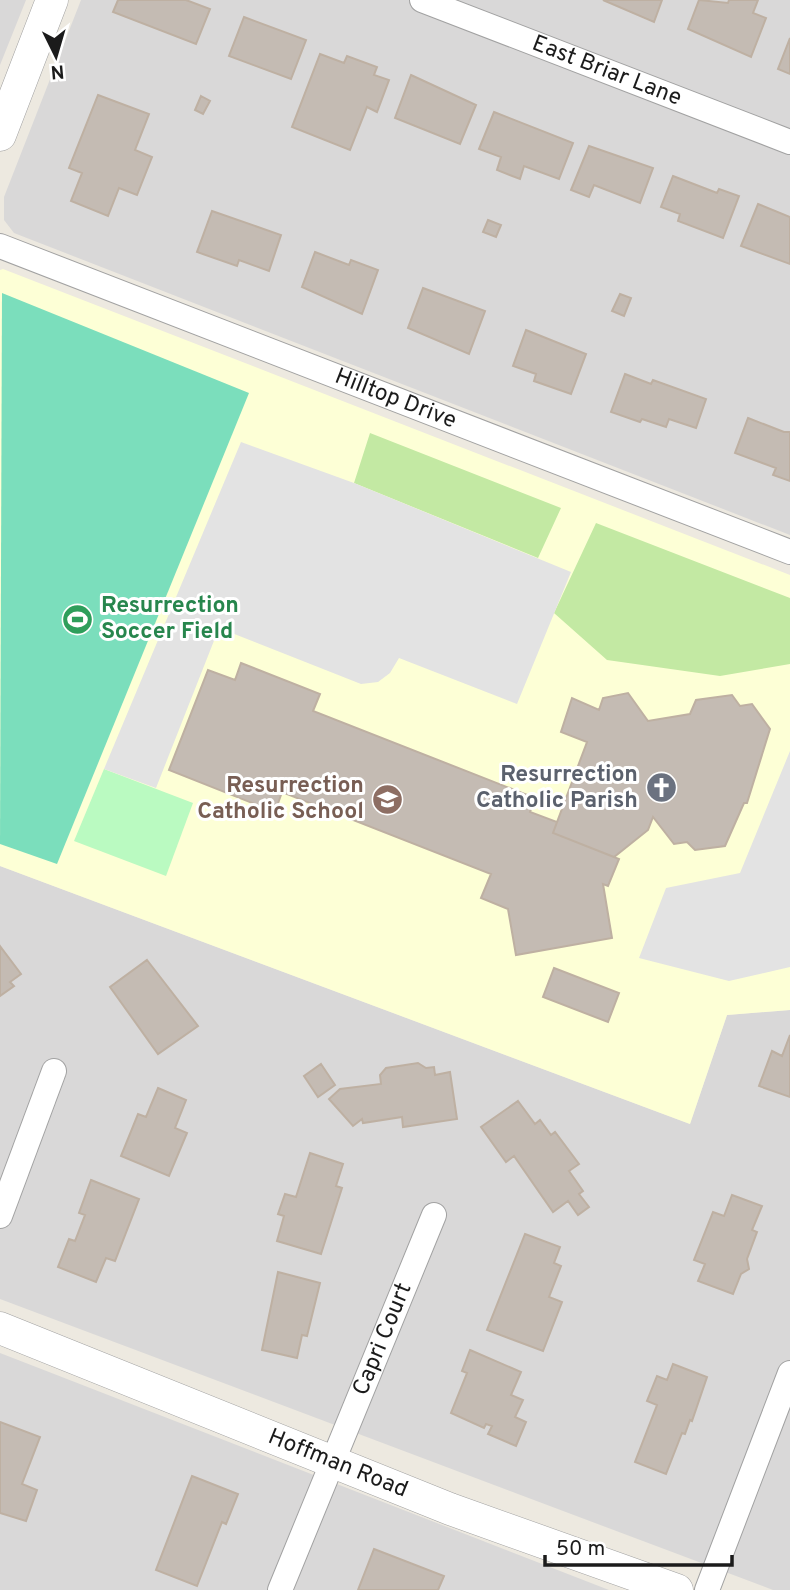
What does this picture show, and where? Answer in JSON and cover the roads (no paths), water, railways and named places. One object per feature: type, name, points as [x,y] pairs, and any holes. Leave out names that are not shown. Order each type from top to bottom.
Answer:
[{"type":"street","points":[[0,135],[52,0]]},
{"type":"street","name":"East Briar Lane","points":[[422,0],[790,142]]},
{"type":"street","name":"Hilltop Drive","points":[[0,246],[790,551]]},
{"type":"street","points":[[0,1216],[54,1072]]},
{"type":"street","name":"Capri Court","points":[[280,1590],[434,1215]]},
{"type":"street","name":"Hoffman Road","points":[[0,1328],[450,1508],[677,1590]]},
{"type":"street","points":[[707,1590],[790,1373]]},
{"type":"place","name":"Resurrection Soccer Field","points":[[78,619]]},
{"type":"place","name":"Resurrection Catholic Parish","points":[[661,788]]},
{"type":"place","name":"Resurrection Catholic School","points":[[387,799]]}]
